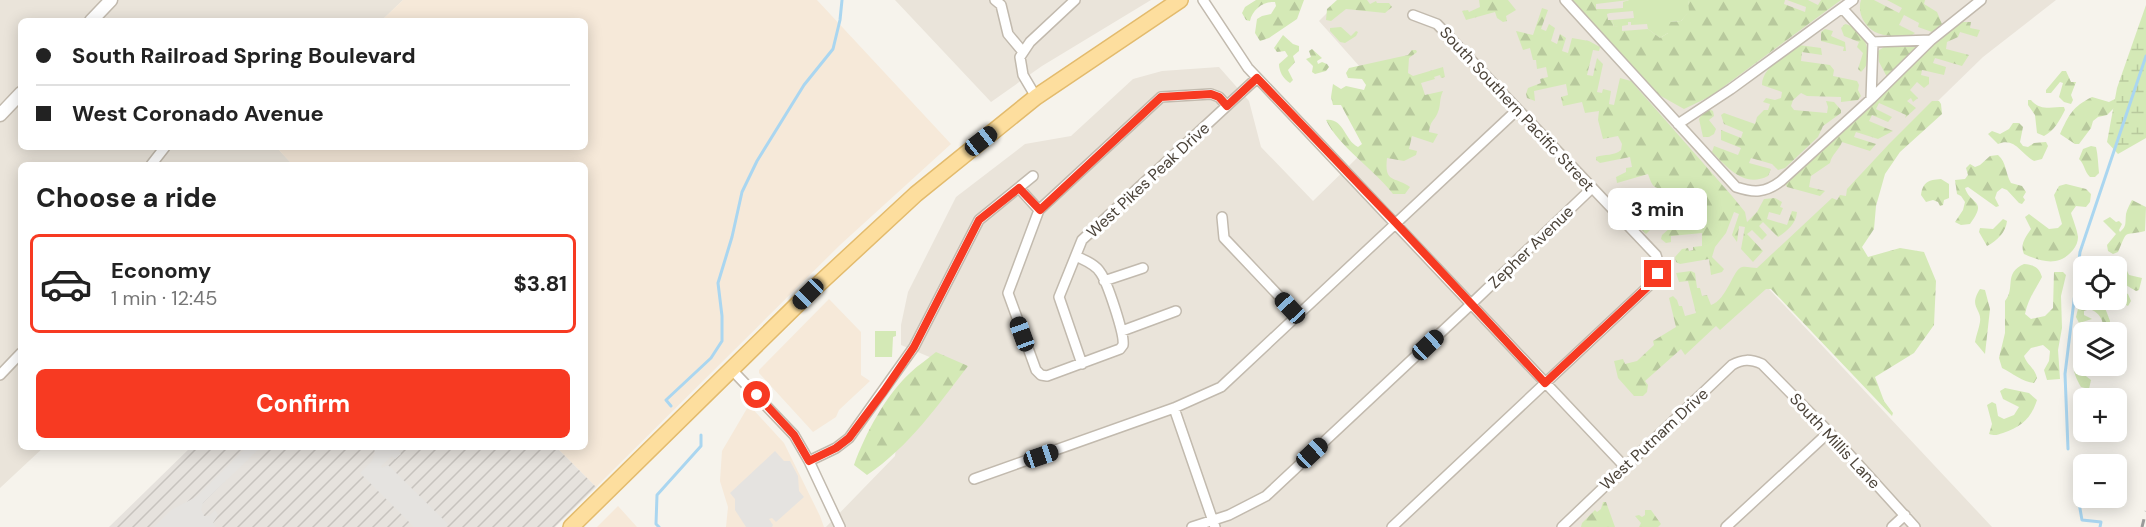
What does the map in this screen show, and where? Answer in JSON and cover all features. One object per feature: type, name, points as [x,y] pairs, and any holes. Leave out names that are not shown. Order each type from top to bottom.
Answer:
[{"type":"main road","points":[[571,527],[877,229],[962,155],[1036,97],[1180,0]]},
{"type":"street","points":[[94,18],[111,0]]},
{"type":"street","points":[[995,0],[1001,5],[1008,34],[1023,52]]},
{"type":"street","points":[[1036,97],[1023,75],[1020,57],[1030,42],[1075,0]]},
{"type":"street","points":[[1203,0],[1237,53],[1257,78],[1625,467]]},
{"type":"street","points":[[1565,0],[1736,187],[1761,192],[1781,181],[1871,99],[1931,40],[1981,0]]},
{"type":"street","points":[[1678,124],[1731,89],[1853,0]]},
{"type":"street","points":[[1842,8],[1874,42],[1871,99]]},
{"type":"street","name":"South Southern Pacific Street","points":[[1413,15],[1437,24],[1656,255],[1660,268],[1655,280],[1545,383]]},
{"type":"street","points":[[1874,42],[1931,40]]},
{"type":"street","name":"West Pikes Peak Drive","points":[[1082,364],[1059,297],[1082,240],[1257,78]]},
{"type":"street","points":[[1076,256],[1095,266],[1104,281],[1124,340],[1120,349],[1047,376],[1041,375],[1036,370],[1008,293],[1040,210],[1161,97],[1211,94],[1219,97],[1227,106]]},
{"type":"street","points":[[0,115],[18,96]]},
{"type":"street","points":[[974,479],[1174,408],[1221,387],[1517,110]]},
{"type":"street","points":[[153,162],[163,150]]},
{"type":"street","points":[[809,461],[836,448],[849,438],[914,347],[979,220],[1033,176]]},
{"type":"street","points":[[1019,188],[1040,210]]},
{"type":"street","name":"Zepher Avenue","points":[[1192,527],[1214,523],[1266,496],[1471,305],[1592,188]]},
{"type":"street","points":[[1222,217],[1224,238],[1298,316]]},
{"type":"street","points":[[1104,281],[1143,268]]},
{"type":"street","points":[[1122,331],[1176,311]]},
{"type":"street","points":[[0,375],[18,357]]},
{"type":"street","name":"South Millis Lane","points":[[1751,359],[1762,364],[1916,527]]},
{"type":"street","name":"West Putnam Drive","points":[[1562,527],[1732,365],[1751,359]]},
{"type":"street","points":[[732,369],[794,435],[840,527]]},
{"type":"street","points":[[1392,527],[1545,383]]},
{"type":"street","points":[[1174,408],[1214,523]]},
{"type":"street","points":[[1726,527],[1828,432]]},
{"type":"street","points":[[1892,527],[1905,515]]},
{"type":"shaded area","points":[[0,0],[403,0],[384,18],[18,18],[18,150],[279,150],[290,162],[18,162],[18,450],[41,450],[0,488]]},
{"type":"shaded area","points":[[403,0],[817,0],[951,144],[840,245],[596,487],[559,450],[588,450],[588,162],[290,162],[279,150],[588,150],[588,18],[384,18]]},
{"type":"shaded area","points":[[895,0],[1151,0],[1042,66],[991,102]]},
{"type":"shaded area","points":[[1340,0],[1627,0],[1681,57],[1766,0],[2056,0],[1983,57],[1906,132],[1877,176],[1756,275],[1992,527],[826,527],[895,456],[900,417],[932,358],[901,345],[901,325],[908,292],[956,197],[1025,144],[1071,136],[1133,79],[1162,71],[1219,67],[1249,101],[1261,147],[1313,201],[1402,114],[1319,21]]},
{"type":"shaded area","points":[[829,299],[861,332],[861,375],[870,381],[839,410],[836,417],[813,432],[759,373],[759,370]]},
{"type":"shaded area","points":[[749,405],[784,443],[824,527],[726,527],[728,507],[720,481],[722,451]]},
{"type":"shaded area","points":[[188,450],[559,450],[596,487],[555,527],[109,527]]},
{"type":"shaded area","points":[[244,450],[258,450],[203,503],[201,510],[204,516],[209,516],[215,510],[218,515],[213,523],[216,527],[154,527],[171,510],[196,497]]},
{"type":"shaded area","points":[[374,450],[399,450],[401,454],[395,459],[392,456],[381,466],[382,468],[388,465],[448,524],[445,527],[414,527],[360,473],[372,461]]},
{"type":"shaded area","points":[[775,451],[784,461],[790,461],[798,476],[799,491],[804,497],[776,522],[772,518],[769,519],[772,527],[746,527],[735,510],[735,499],[730,493]]},
{"type":"shaded area","points":[[618,506],[637,527],[597,527]]},
{"type":"green space","points":[[1256,0],[1304,0],[1297,19],[1269,38],[1260,41],[1255,33],[1257,19],[1271,14],[1276,6],[1275,2],[1262,5],[1253,13],[1250,21],[1246,20],[1242,13],[1245,7]]},
{"type":"green space","points":[[1337,0],[1367,0],[1370,4],[1376,1],[1377,3],[1389,3],[1392,7],[1385,13],[1346,9],[1331,21],[1326,20],[1327,9]]},
{"type":"green space","points":[[1479,0],[1508,0],[1516,10],[1506,16],[1507,21],[1503,22],[1497,18],[1495,12],[1466,20],[1462,11],[1468,10],[1469,12],[1480,7]]},
{"type":"green space","points":[[1572,0],[1629,0],[1596,4],[1596,9],[1610,9],[1610,13],[1607,14],[1608,20],[1612,20],[1614,27],[1622,25],[1622,31],[1648,29],[1660,38],[1668,33],[1667,27],[1670,22],[1681,21],[1689,11],[1688,0],[1785,0],[1784,4],[1805,12],[1806,7],[1787,0],[1808,0],[1818,5],[1821,0],[1841,0],[1711,96],[1684,109],[1659,95]]},
{"type":"green space","points":[[1629,0],[1688,0],[1690,11],[1681,21],[1670,22],[1668,33],[1660,38],[1648,29],[1647,24],[1631,25],[1631,22],[1628,22],[1628,25],[1614,27],[1612,20],[1634,18],[1633,11],[1610,13],[1610,9],[1623,8],[1623,2]]},
{"type":"green space","points":[[1861,0],[1874,0],[1899,13],[1902,8],[1887,0],[1925,0],[1924,4],[1937,12],[1942,24],[1932,32],[1918,27],[1919,23],[1904,15],[1899,25],[1915,33],[1909,37],[1879,34],[1871,29],[1862,18]]},
{"type":"green space","points":[[2146,5],[2146,138],[2118,154],[2107,142],[2117,88]]},
{"type":"green space","points":[[1542,8],[1548,10],[1541,29],[1546,31],[1549,24],[1555,28],[1551,41],[1557,44],[1560,34],[1566,38],[1562,51],[1568,53],[1572,38],[1589,41],[1600,47],[1599,51],[1593,50],[1587,75],[1593,76],[1597,58],[1603,64],[1597,92],[1602,93],[1603,89],[1611,91],[1609,104],[1614,105],[1620,78],[1631,81],[1732,196],[1745,212],[1747,222],[1757,212],[1764,199],[1775,198],[1782,202],[1780,207],[1783,208],[1780,215],[1769,212],[1767,219],[1787,225],[1792,211],[1797,212],[1790,227],[1778,237],[1763,222],[1759,226],[1767,235],[1762,240],[1752,230],[1747,234],[1763,251],[1753,262],[1741,249],[1745,227],[1739,226],[1737,242],[1732,235],[1739,214],[1734,212],[1726,233],[1715,247],[1712,257],[1724,269],[1722,272],[1711,275],[1709,259],[1680,264],[1676,262],[1675,257],[1682,249],[1688,248],[1689,251],[1693,250],[1693,247],[1702,246],[1702,233],[1671,236],[1671,242],[1666,243],[1661,239],[1670,228],[1686,222],[1683,210],[1652,218],[1653,227],[1646,234],[1637,225],[1650,211],[1671,207],[1667,191],[1654,186],[1648,174],[1617,183],[1616,177],[1626,172],[1626,168],[1632,167],[1630,157],[1600,163],[1596,160],[1596,157],[1618,152],[1622,144],[1618,136],[1603,139],[1598,120],[1599,111],[1585,113],[1582,102],[1563,106],[1561,97],[1568,95],[1566,84],[1534,91],[1535,101],[1527,98],[1528,88],[1541,83],[1540,79],[1548,77],[1546,67],[1537,69],[1536,60],[1533,60],[1530,48],[1523,50],[1516,31],[1533,35]]},
{"type":"green space","points":[[1959,22],[1971,22],[1970,28],[1980,30],[1977,37],[1960,32],[1958,37],[1947,42],[1946,49],[1969,55],[1962,66],[1935,58],[1933,63],[1946,67],[1944,75],[1922,70],[1921,75],[1929,77],[1929,84],[1924,88],[1917,82],[1910,90],[1918,98],[1913,102],[1911,98],[1907,101],[1916,108],[1905,118],[1906,115],[1879,103],[1876,109],[1892,117],[1888,122],[1872,115],[1869,121],[1893,131],[1878,139],[1856,132],[1854,137],[1876,144],[1870,151],[1842,142],[1830,163],[1811,176],[1809,187],[1825,191],[1820,196],[1787,187],[1783,181]]},
{"type":"green space","points":[[1845,24],[1858,31],[1866,44],[1868,59],[1861,72],[1858,69],[1863,53],[1857,47],[1859,42],[1844,36],[1841,28]]},
{"type":"green space","points":[[1341,27],[1351,36],[1356,31],[1358,32],[1345,43],[1340,42],[1330,28]]},
{"type":"green space","points":[[1825,29],[1833,31],[1831,36],[1845,42],[1846,51],[1843,51],[1844,47],[1821,41],[1821,32]]},
{"type":"green space","points":[[1283,35],[1299,46],[1299,51],[1293,56],[1295,62],[1288,70],[1293,80],[1290,83],[1283,77],[1279,67],[1279,64],[1288,56],[1285,51],[1277,52],[1274,48]]},
{"type":"green space","points":[[1799,45],[1821,48],[1822,55],[1802,52],[1801,61],[1830,65],[1834,70],[1833,76],[1857,81],[1861,96],[1858,100],[1841,102],[1841,97],[1807,96],[1801,93],[1793,100],[1791,106],[1794,110],[1827,113],[1826,101],[1834,102],[1841,113],[1823,126],[1818,137],[1785,168],[1778,170],[1772,164],[1751,158],[1749,163],[1771,169],[1768,176],[1759,179],[1744,178],[1730,170],[1712,152],[1714,146],[1738,155],[1741,148],[1721,140],[1721,130],[1741,138],[1743,132],[1724,124],[1721,115],[1724,113],[1755,124],[1757,117],[1764,110],[1768,110],[1770,104],[1763,102],[1766,98],[1775,100],[1781,98],[1782,92],[1762,85],[1766,73],[1770,67]]},
{"type":"green space","points":[[1912,45],[1918,49],[1887,77],[1879,62],[1878,51],[1884,47]]},
{"type":"green space","points":[[1312,49],[1322,58],[1317,61],[1318,64],[1322,62],[1329,67],[1326,71],[1315,74],[1312,72],[1313,66],[1306,59],[1311,57],[1309,51]]},
{"type":"green space","points":[[1412,50],[1417,52],[1409,58],[1408,73],[1413,76],[1443,67],[1445,77],[1441,78],[1440,75],[1421,83],[1425,95],[1443,91],[1437,115],[1429,132],[1438,134],[1433,143],[1412,136],[1409,149],[1417,151],[1416,155],[1404,161],[1387,158],[1389,176],[1410,187],[1405,194],[1393,194],[1348,149],[1326,120],[1337,122],[1353,144],[1358,147],[1362,144],[1341,105],[1333,105],[1331,97],[1333,84],[1341,89],[1346,86],[1364,90],[1366,85],[1362,79],[1348,78],[1346,73],[1349,68],[1408,55]]},
{"type":"green space","points":[[2062,71],[2066,71],[2071,82],[2076,82],[2071,95],[2073,100],[2071,104],[2059,97],[2063,83],[2060,82],[2051,93],[2046,93]]},
{"type":"green space","points":[[2092,97],[2109,102],[2117,98],[2118,104],[2107,115],[2093,121],[2091,128],[2079,144],[2075,144],[2060,134],[2072,112]]},
{"type":"green space","points":[[2028,100],[2042,107],[2064,107],[2065,110],[2056,125],[2044,136],[2037,133],[2035,115],[2028,105]]},
{"type":"green space","points":[[1932,101],[1939,101],[1942,114],[1900,152],[1885,174],[1876,206],[1874,229],[1862,247],[1868,257],[1900,248],[1924,252],[1936,281],[1934,325],[1914,353],[1875,377],[1884,401],[1893,413],[1892,416],[1771,289],[1766,289],[1720,330],[1716,326],[1685,355],[1681,349],[1645,381],[1648,385],[1647,392],[1643,396],[1634,396],[1618,378],[1614,361],[1623,359],[1625,364],[1637,361],[1654,345],[1653,341],[1676,327],[1669,298],[1673,296],[1677,300],[1685,316],[1696,313],[1688,281],[1679,282],[1676,273],[1691,271],[1695,273],[1697,288],[1700,288],[1702,296],[1707,295],[1711,305],[1717,302],[1739,269],[1742,267],[1757,268],[1832,198],[1837,200],[1840,195],[1846,196],[1847,189]]},
{"type":"green space","points":[[1709,109],[1713,111],[1714,116],[1709,120],[1716,129],[1714,134],[1703,137],[1699,119],[1703,112]]},
{"type":"green space","points":[[2013,123],[2019,123],[2023,127],[2020,142],[2023,146],[2028,147],[2034,143],[2046,142],[2048,146],[2042,159],[2034,161],[2013,144],[2004,142],[1998,144],[1988,134],[1992,131],[2000,134],[2009,129]]},
{"type":"green space","points":[[2096,147],[2097,153],[2099,173],[2095,177],[2090,177],[2079,159],[2083,149]]},
{"type":"green space","points":[[1998,155],[2003,161],[2011,183],[2022,186],[2026,192],[2023,197],[2025,200],[2022,204],[2019,203],[2007,190],[2002,188],[1997,192],[1995,198],[1999,206],[1996,207],[1968,187],[1965,188],[1978,206],[1978,210],[1970,224],[1961,225],[1955,222],[1965,202],[1957,194],[1955,180],[1965,179],[1968,175],[1966,168],[1970,164],[1975,167],[1990,156]]},
{"type":"green space","points":[[1941,179],[1949,184],[1949,198],[1944,200],[1943,205],[1940,206],[1933,200],[1926,202],[1921,195],[1923,187],[1929,181]]},
{"type":"green space","points":[[2066,184],[2086,189],[2091,194],[2090,202],[2086,207],[2076,206],[2071,213],[2078,237],[2075,247],[2068,255],[2056,261],[2044,261],[2024,254],[2023,244],[2031,229],[2025,217],[2029,214],[2049,229],[2058,228],[2062,224],[2054,195],[2059,186]]},
{"type":"green space","points":[[2132,200],[2146,207],[2145,231],[2127,234],[2118,252],[2113,254],[2108,251],[2107,245],[2116,234],[2103,221],[2110,217],[2116,222],[2119,221],[2122,224],[2120,232],[2125,226],[2126,212]]},
{"type":"green space","points":[[2003,219],[2007,221],[2003,232],[1987,246],[1979,232],[1980,228],[1993,229]]},
{"type":"green space","points":[[2024,264],[2036,267],[2042,277],[2026,309],[2025,314],[2031,319],[2045,316],[2053,308],[2054,272],[2063,272],[2066,275],[2061,296],[2062,328],[2058,350],[2060,379],[2047,380],[2044,370],[2049,361],[2050,351],[2043,345],[2031,348],[2024,356],[2036,375],[2034,383],[2002,368],[1999,358],[2005,333],[2005,301],[2010,291],[2014,272]]},
{"type":"green space","points":[[2127,271],[2129,275],[2142,278],[2139,290],[2136,291],[2127,286]]},
{"type":"green space","points":[[1980,289],[1985,290],[1990,309],[1985,354],[1975,342],[1980,317],[1975,300]]},
{"type":"green space","points":[[2127,293],[2131,301],[2127,306]]},
{"type":"green space","points":[[2078,310],[2087,310],[2084,311],[2084,315],[2092,319],[2078,322],[2076,317]]},
{"type":"green space","points":[[2092,310],[2106,310],[2110,322],[2102,322],[2097,313]]},
{"type":"green space","points":[[875,331],[896,331],[896,336],[893,337],[892,357],[875,357]]},
{"type":"green space","points":[[936,352],[968,366],[910,438],[867,475],[854,465],[877,416],[901,382]]},
{"type":"green space","points":[[2086,376],[2091,380],[2089,388],[2081,387],[2076,377]]},
{"type":"green space","points":[[2005,388],[2029,393],[2037,400],[2032,412],[2020,425],[1999,434],[1989,434],[1992,424],[1987,405],[1992,402],[1996,404],[1998,416],[2004,419],[2014,415],[2019,407],[2003,399],[2000,391]]},
{"type":"green space","points":[[1603,502],[1606,502],[1615,527],[1581,527],[1595,510],[1597,512],[1601,509]]},
{"type":"green space","points":[[1645,510],[1651,510],[1661,524],[1658,527],[1639,527],[1641,523],[1635,516],[1642,517],[1645,515]]},
{"type":"waterway","points":[[671,406],[666,400],[711,358],[722,341],[718,283],[732,237],[742,192],[757,161],[804,85],[833,49],[842,0]]},
{"type":"waterway","points":[[2068,449],[2065,374],[2080,252],[2146,56]]},
{"type":"waterway","points":[[659,527],[656,524],[657,495],[701,446],[701,435]]},
{"type":"waterway","points":[[2080,508],[2082,520],[2101,522],[2100,527]]},
{"type":"railway","points":[[2142,527],[2146,511]]},
{"type":"route","points":[[757,395],[794,435],[809,461],[836,448],[849,438],[914,347],[979,220],[1019,188],[1040,210],[1161,97],[1211,94],[1219,97],[1227,106],[1257,78],[1545,383],[1655,280],[1658,274]]}]
